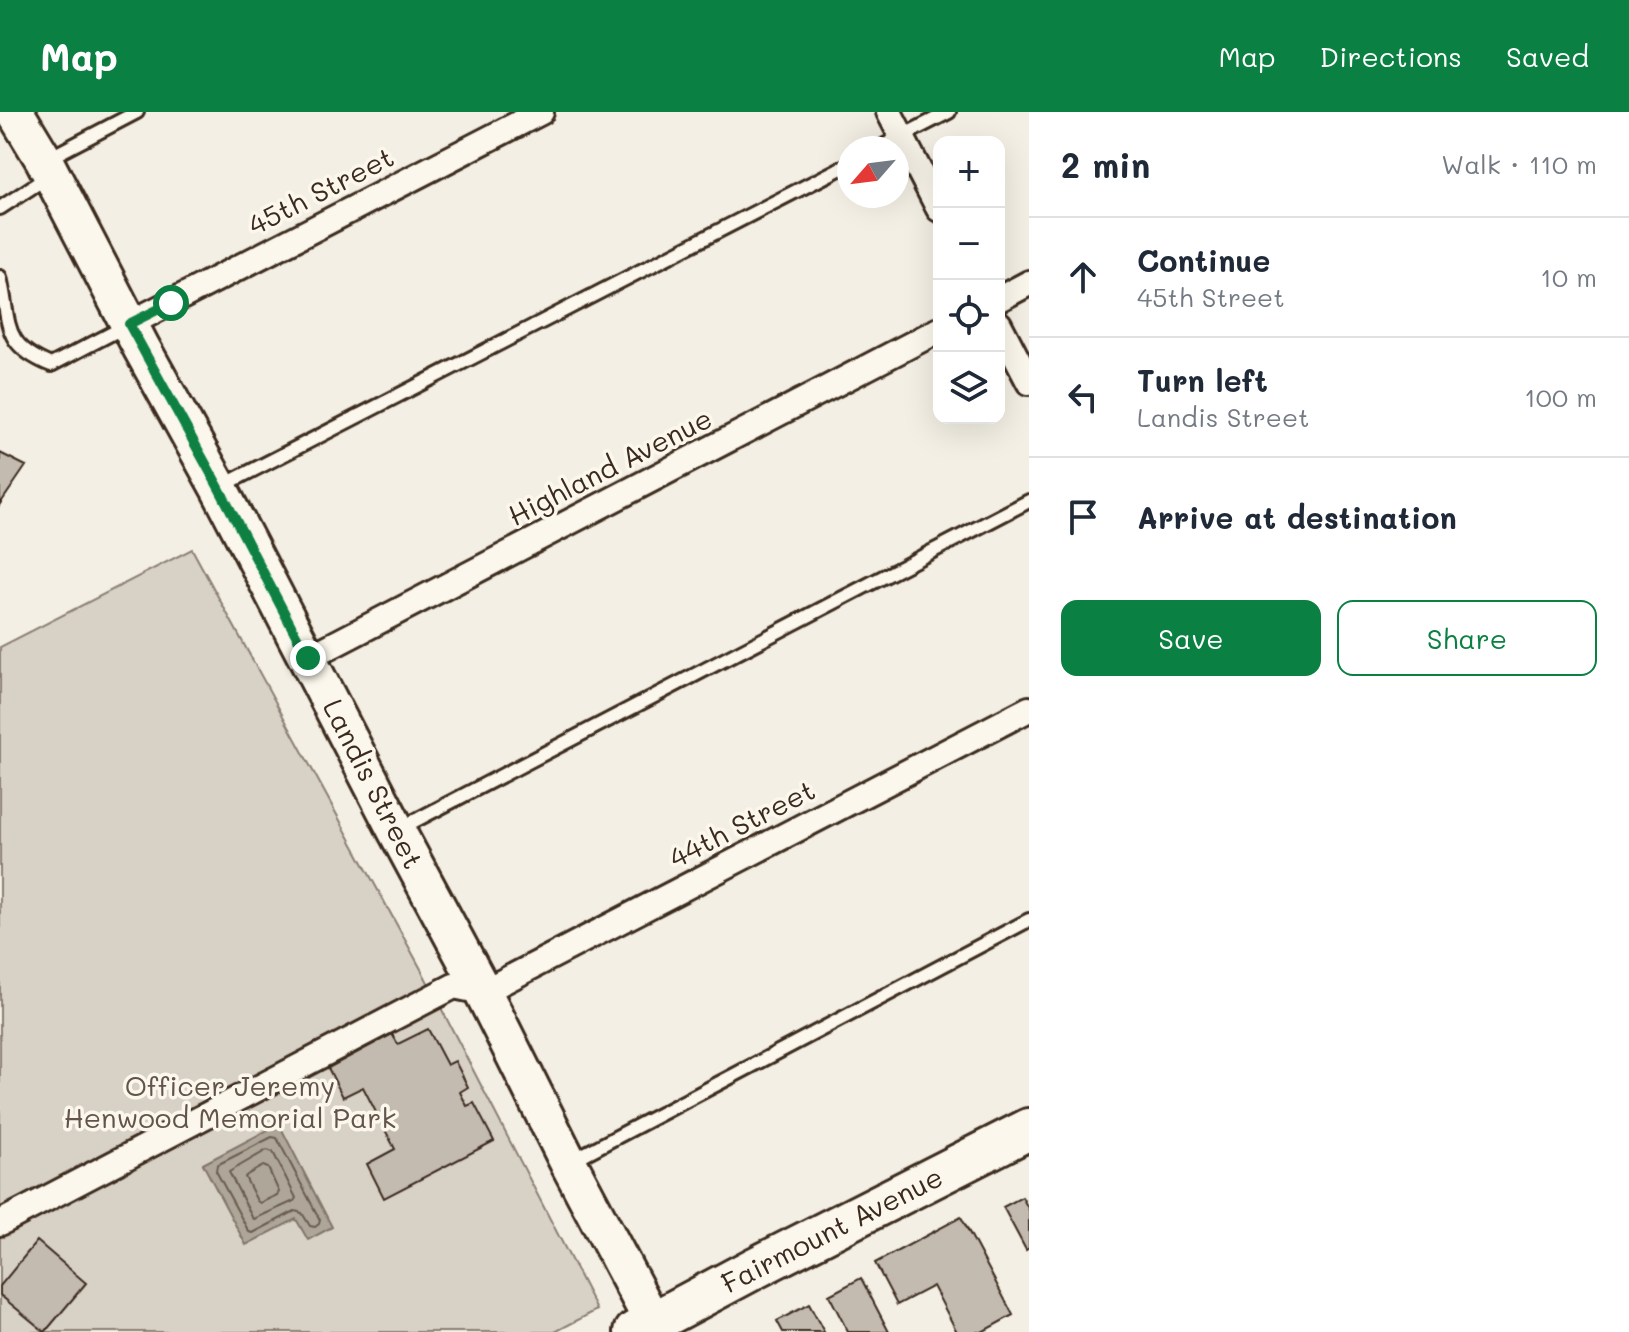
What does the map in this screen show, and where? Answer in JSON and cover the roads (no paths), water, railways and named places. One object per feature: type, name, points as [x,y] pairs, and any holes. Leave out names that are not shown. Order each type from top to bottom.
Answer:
[{"type":"main road","name":"Fairmount Avenue","points":[[649,1329],[755,1268],[1029,1129]]},
{"type":"street","name":"Landis Street","points":[[15,112],[48,167],[219,488],[483,992],[649,1329]]},
{"type":"street","name":"45th Street","points":[[129,324],[541,112]]},
{"type":"street","points":[[889,112],[901,136]]},
{"type":"street","points":[[909,151],[938,208]]},
{"type":"street","points":[[1005,296],[1029,283]]},
{"type":"street","name":"Highland Avenue","points":[[308,658],[933,333]]},
{"type":"street","points":[[1005,336],[1029,382]]},
{"type":"street","name":"44th Street","points":[[483,992],[1029,709]]},
{"type":"street","points":[[0,1223],[454,986],[483,992]]},
{"type":"lane","points":[[0,208],[48,167],[137,112]]},
{"type":"lane","points":[[904,136],[949,112]]},
{"type":"lane","points":[[219,488],[837,170]]},
{"type":"lane","points":[[0,277],[5,320],[14,341],[30,357],[51,365],[129,324]]},
{"type":"lane","points":[[396,830],[1029,501]]},
{"type":"lane","points":[[568,1162],[1029,920]]},
{"type":"water","points":[[279,1124],[332,1227],[308,1240],[296,1219],[246,1245],[203,1164]]},
{"type":"park label","name":"Officer Jeremy Henwood Memorial Park","points":[[230,1102]]}]
